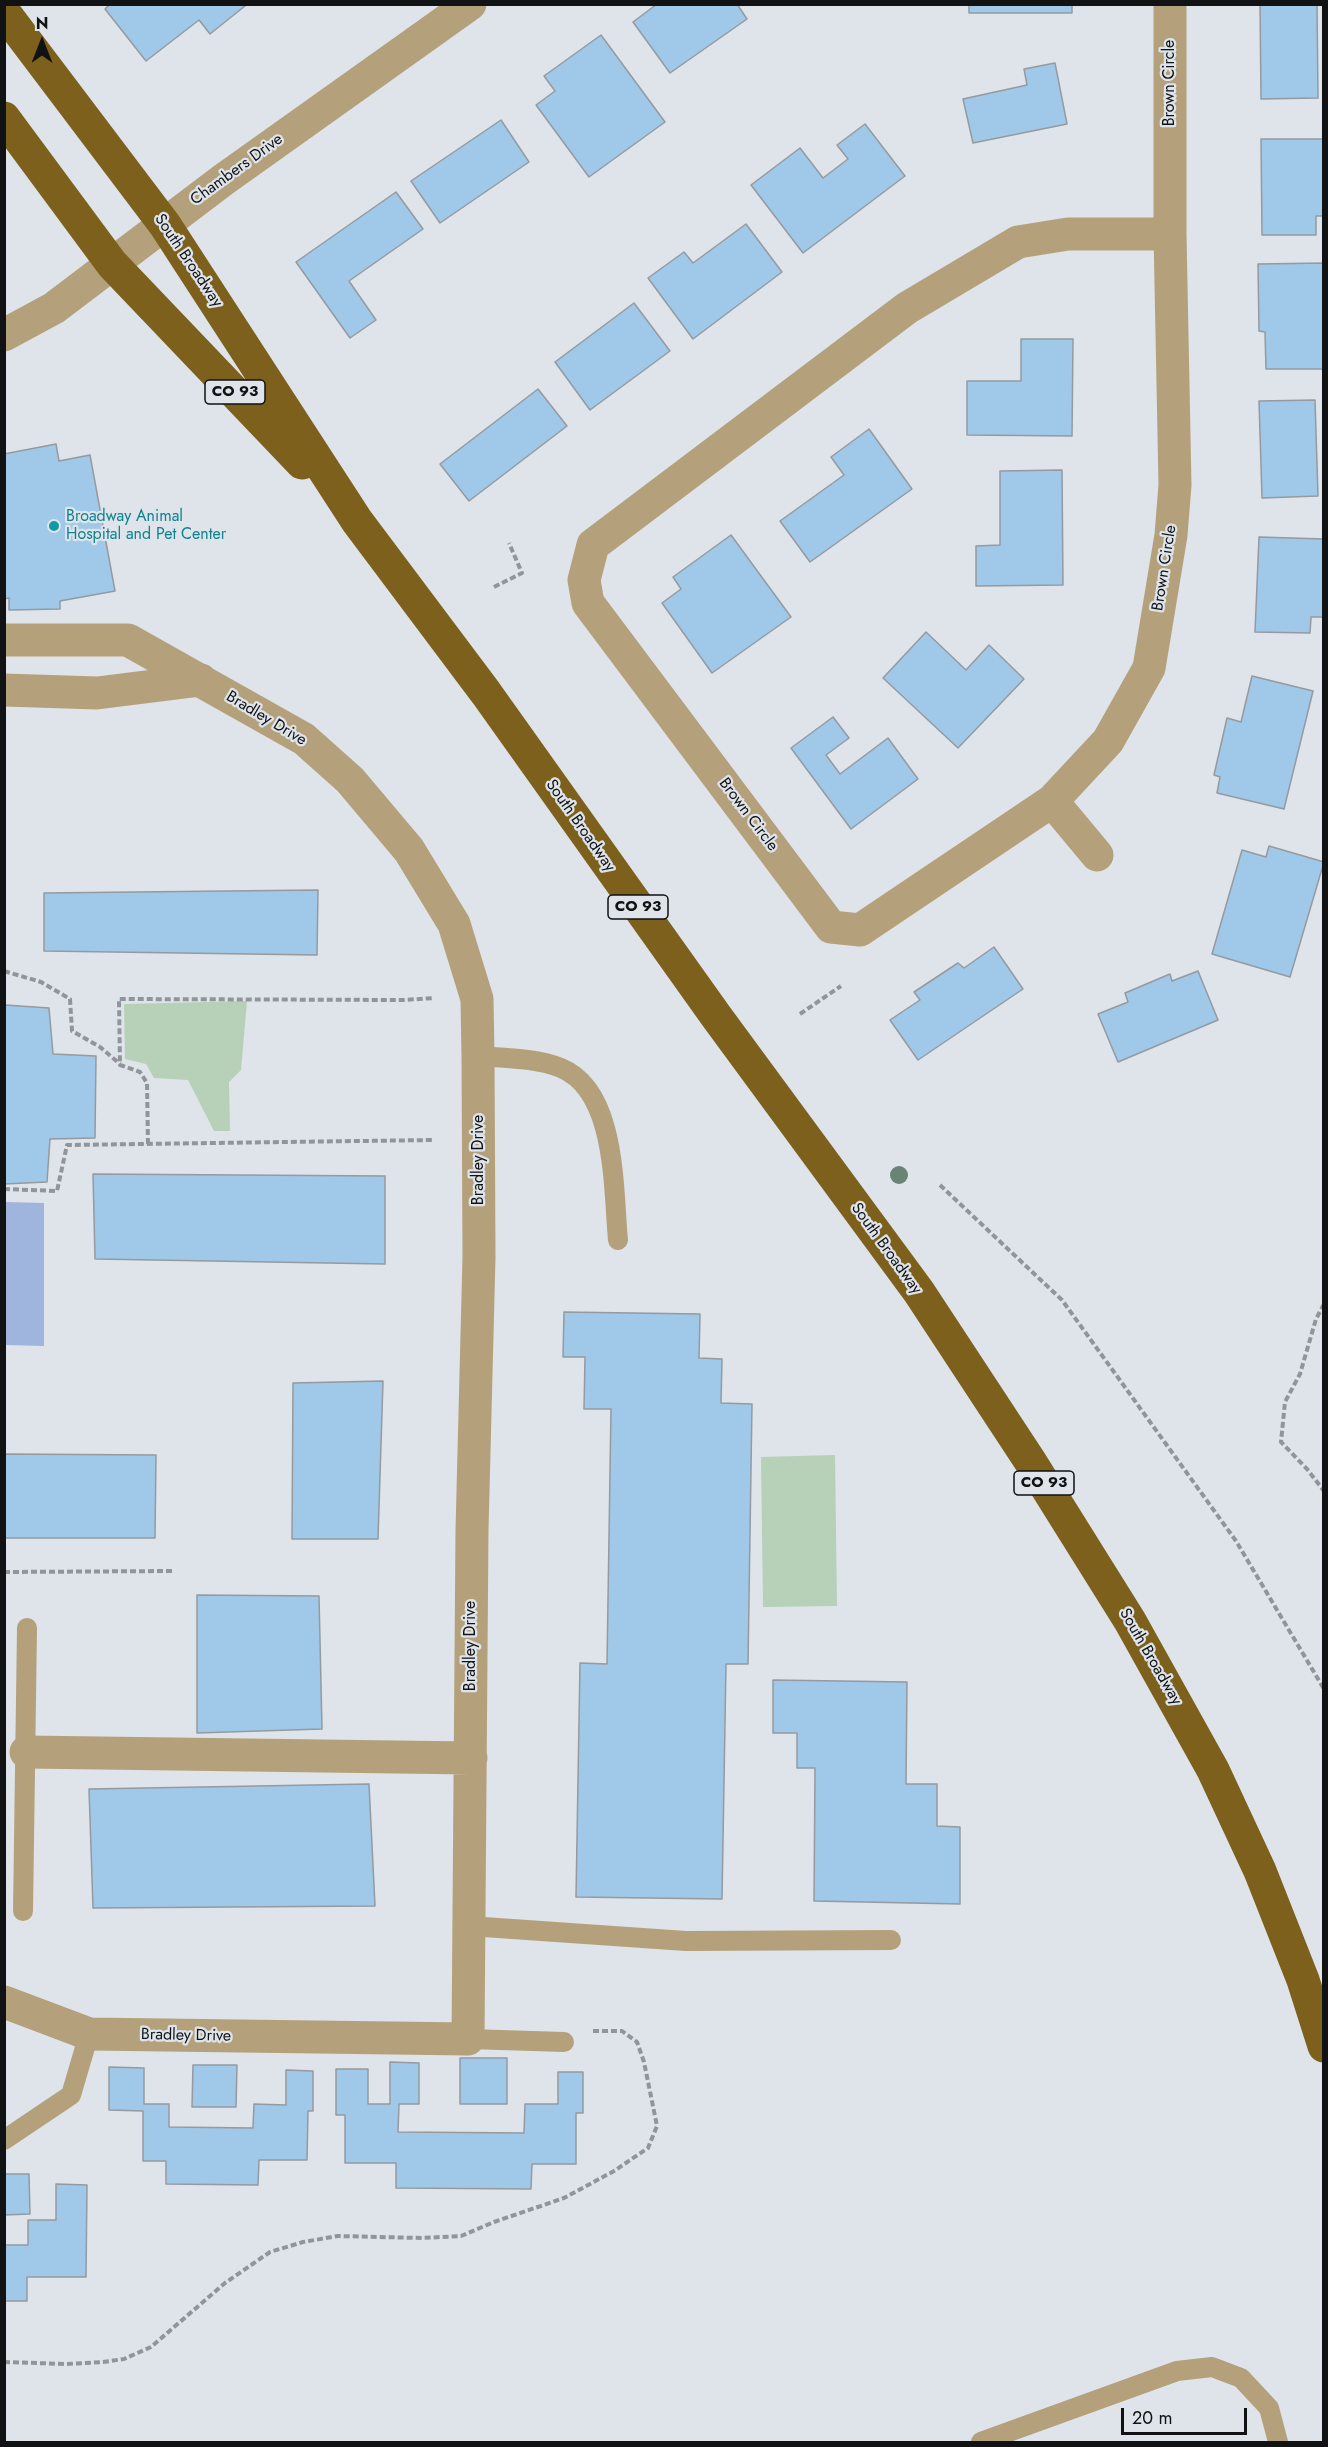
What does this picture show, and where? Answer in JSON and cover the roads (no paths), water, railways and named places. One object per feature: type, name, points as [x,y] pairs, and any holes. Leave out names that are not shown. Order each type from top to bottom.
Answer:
[{"type":"highway","name":"South Broadway","points":[[4,12],[165,225],[357,521],[486,693],[723,1026],[919,1292],[1030,1461],[1130,1621],[1213,1770],[1269,1892],[1303,1980],[1322,2039]]},
{"type":"highway","name":"South Broadway","points":[[4,118],[112,264],[357,521]]},
{"type":"street","name":"Chambers Drive","points":[[4,335],[54,308],[307,119],[470,4]]},
{"type":"street","name":"Brown Circle","points":[[1170,4],[1170,234],[1175,485],[1171,535],[1149,668],[1108,741],[1052,801],[860,930],[831,927],[588,603],[584,580],[593,544],[907,308],[1018,242],[1068,234],[1170,234]]},
{"type":"street","name":"Bradley Drive","points":[[4,640],[128,640],[304,739],[350,780],[409,850],[454,924],[477,999],[479,1257],[472,1518],[468,2039],[89,2034],[4,2002]]},
{"type":"street","points":[[4,690],[97,693],[201,680]]},
{"type":"street","points":[[1052,801],[1096,855]]},
{"type":"street","points":[[26,1752],[471,1758]]},
{"type":"lane","points":[[478,1056],[511,1058],[561,1068],[580,1079],[597,1102],[609,1139],[618,1240]]},
{"type":"lane","points":[[23,1911],[27,1628]]},
{"type":"lane","points":[[470,1926],[686,1941],[891,1940]]},
{"type":"lane","points":[[4,2140],[71,2095],[89,2034]]},
{"type":"lane","points":[[468,2039],[564,2042]]},
{"type":"lane","points":[[981,2442],[1177,2371],[1212,2367],[1241,2378],[1269,2408],[1278,2442]]},
{"type":"water","points":[[5,1202],[44,1203],[44,1346],[5,1345]]},
{"type":"place","name":"Broadway Animal Hospital and Pet Center","points":[[54,526]]}]
